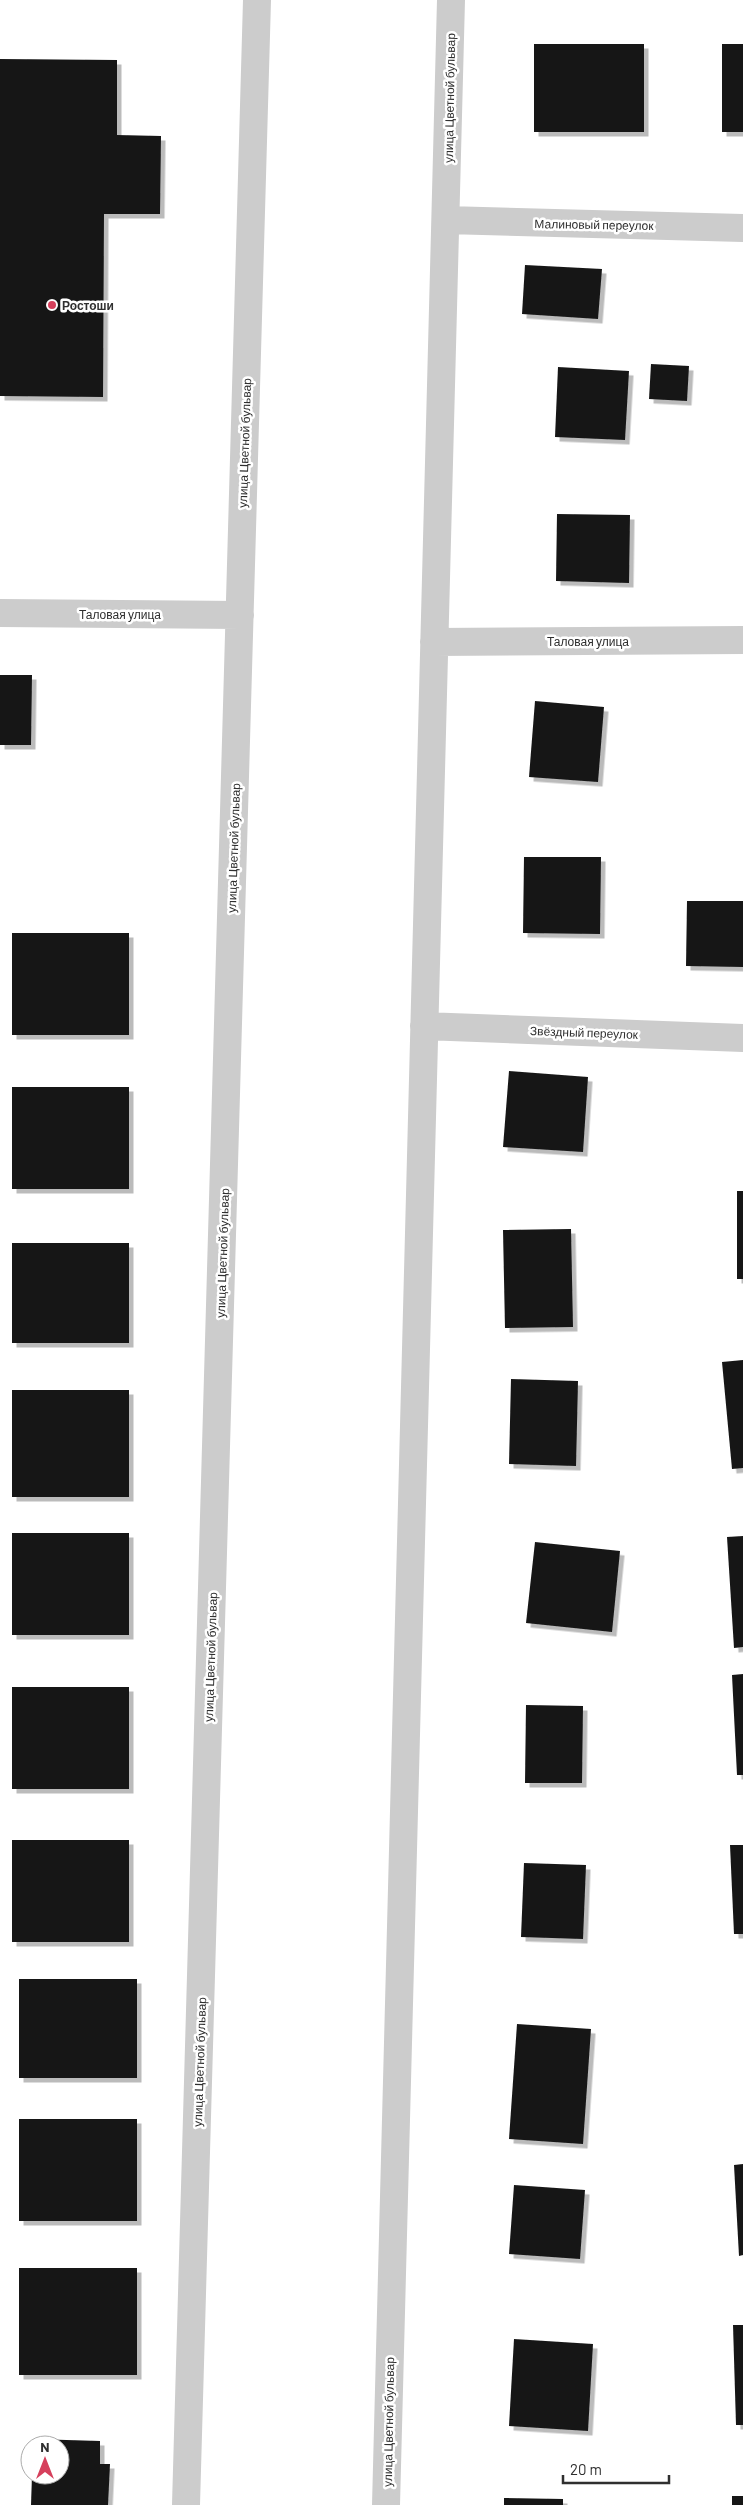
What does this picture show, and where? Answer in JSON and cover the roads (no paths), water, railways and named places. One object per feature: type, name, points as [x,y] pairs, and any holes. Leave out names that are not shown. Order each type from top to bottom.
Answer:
[{"type":"street","name":"улица Цветной бульвар","points":[[186,2505],[257,0]]},
{"type":"street","name":"улица Цветной бульвар","points":[[386,2505],[451,0]]},
{"type":"street","name":"Малиновый переулок","points":[[446,220],[743,228]]},
{"type":"street","name":"Таловая улица","points":[[0,613],[240,615]]},
{"type":"street","name":"Таловая улица","points":[[434,642],[743,640]]},
{"type":"street","name":"Звёздный переулок","points":[[424,1026],[743,1038]]},
{"type":"place","name":"Ростоши","points":[[52,305]]}]
